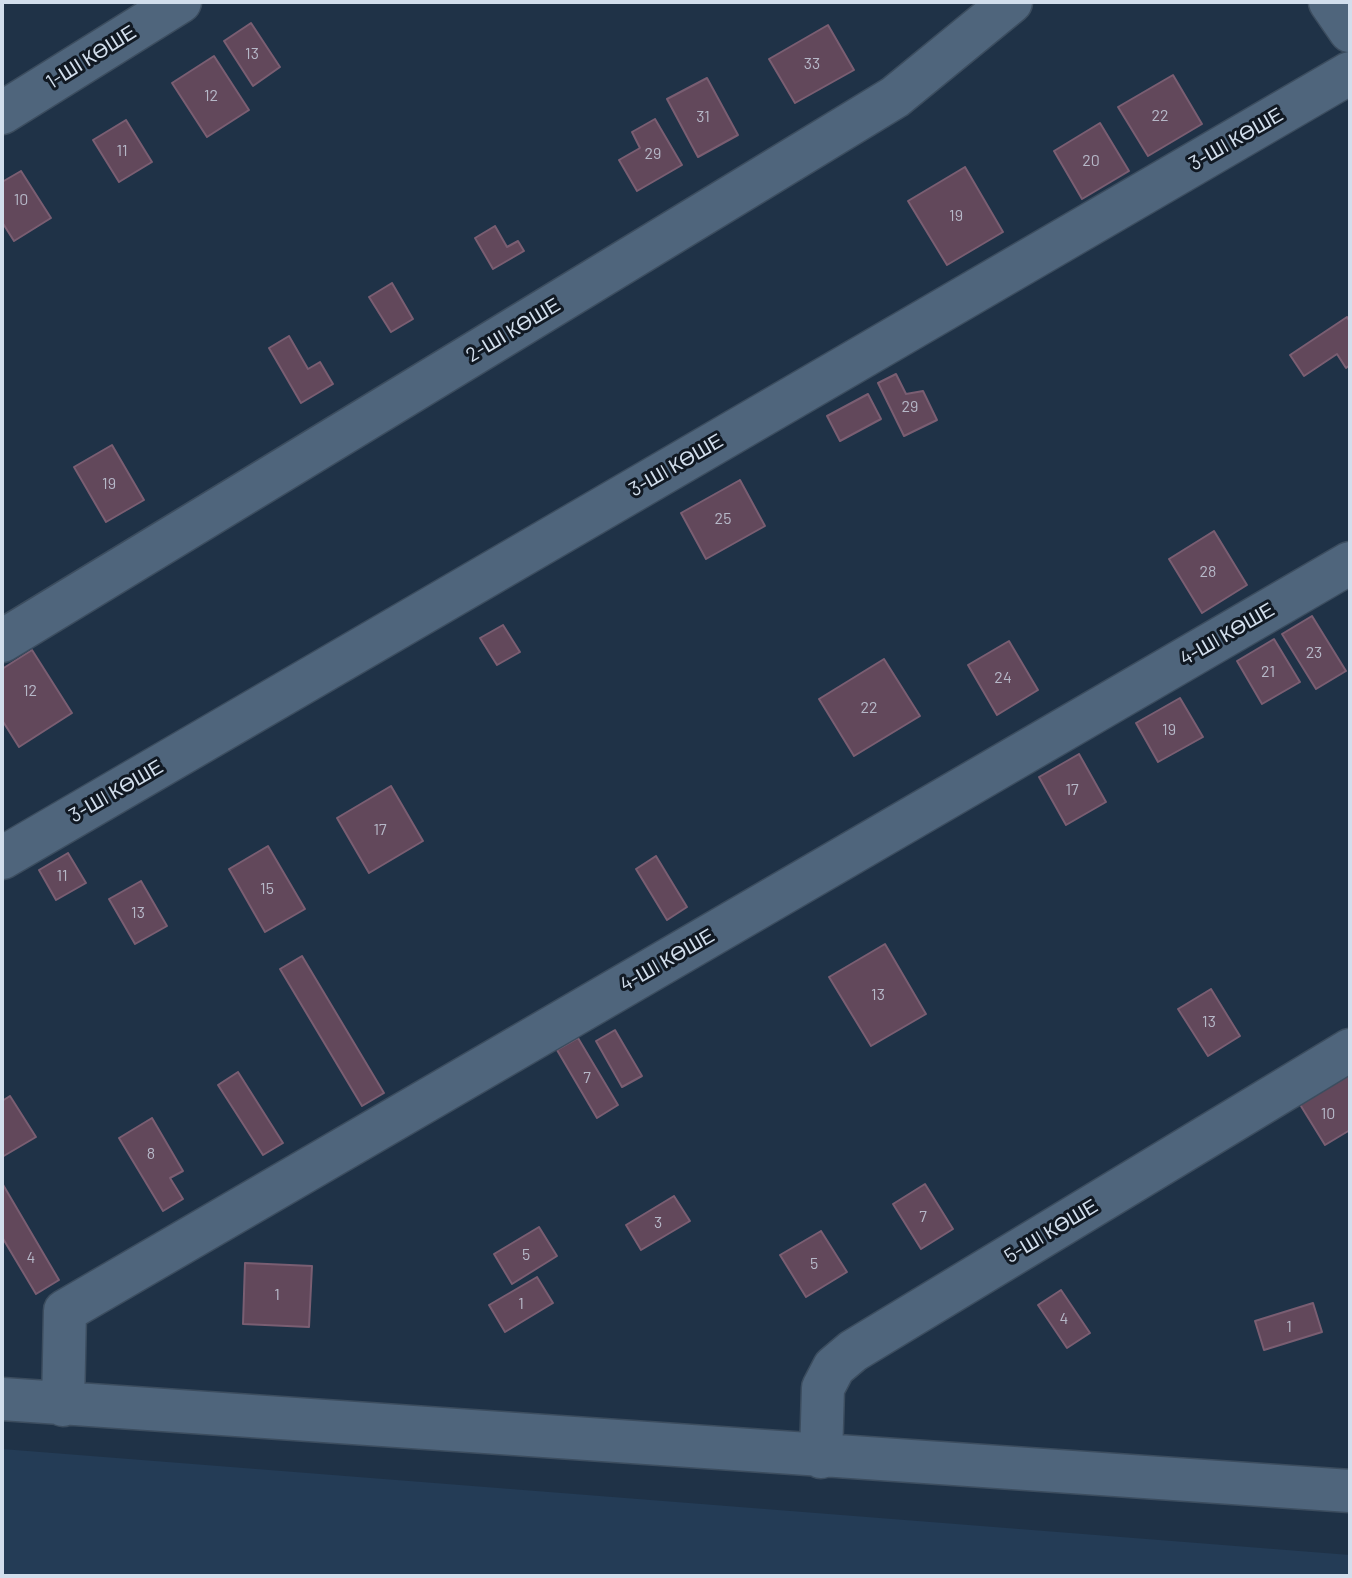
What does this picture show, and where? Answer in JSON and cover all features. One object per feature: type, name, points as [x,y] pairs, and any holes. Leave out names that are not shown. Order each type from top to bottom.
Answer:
[{"type":"street","name":"1-ШІ КӨШЕ","points":[[2,113],[180,2]]},
{"type":"street","name":"2-ШІ КӨШЕ","points":[[2,641],[895,97],[1011,2]]},
{"type":"street","points":[[1330,2],[1350,31]]},
{"type":"street","name":"3-ШI КӨШЕ","points":[[2,858],[1350,73]]},
{"type":"street","name":"4-ШI КӨШЕ","points":[[63,1405],[65,1311],[1350,563]]},
{"type":"street","name":"5-ШI КӨШЕ","points":[[821,1457],[823,1388],[834,1367],[853,1351],[1350,1050]]},
{"type":"street","points":[[2,1399],[1350,1491]]},
{"type":"shaded area","points":[[2,1449],[1350,1555],[1350,1576],[2,1576]]},
{"type":"building","points":[[251,23],[280,67],[253,86],[224,41]]},
{"type":"building","points":[[828,25],[854,70],[795,103],[769,59]]},
{"type":"building","points":[[214,56],[249,110],[207,137],[172,83]]},
{"type":"building","points":[[1173,75],[1202,124],[1148,156],[1118,107]]},
{"type":"building","points":[[707,78],[738,135],[698,157],[667,99]]},
{"type":"building","points":[[655,119],[682,165],[637,191],[619,160],[640,148],[632,132]]},
{"type":"building","points":[[126,120],[152,162],[119,182],[93,140]]},
{"type":"building","points":[[1100,123],[1129,171],[1082,199],[1054,151]]},
{"type":"building","points":[[965,167],[1003,232],[947,265],[908,201]]},
{"type":"building","points":[[21,171],[51,218],[14,241],[2,222],[2,182]]},
{"type":"building","points":[[495,226],[507,247],[518,241],[524,251],[493,269],[475,238]]},
{"type":"building","points":[[392,283],[413,319],[391,332],[369,297]]},
{"type":"building","points":[[1347,317],[1350,322],[1350,365],[1346,368],[1337,354],[1304,376],[1290,355]]},
{"type":"building","points":[[289,336],[308,369],[320,362],[333,384],[301,403],[269,348]]},
{"type":"building","points":[[896,374],[906,394],[923,391],[937,420],[904,436],[878,383]]},
{"type":"building","points":[[868,394],[881,419],[840,441],[827,416]]},
{"type":"building","points":[[112,445],[144,500],[106,522],[74,467]]},
{"type":"building","points":[[740,480],[765,526],[706,559],[681,513]]},
{"type":"building","points":[[1214,531],[1247,585],[1202,613],[1169,559]]},
{"type":"building","points":[[1312,616],[1346,671],[1316,689],[1282,634]]},
{"type":"building","points":[[503,625],[520,652],[497,665],[480,638]]},
{"type":"building","points":[[1274,639],[1300,682],[1262,704],[1237,661]]},
{"type":"building","points":[[1009,641],[1038,690],[997,715],[968,665]]},
{"type":"building","points":[[32,650],[72,713],[19,747],[2,720],[2,669]]},
{"type":"building","points":[[884,659],[920,716],[854,756],[819,699]]},
{"type":"building","points":[[1180,698],[1203,737],[1158,762],[1136,723]]},
{"type":"building","points":[[1079,754],[1106,802],[1066,825],[1039,777]]},
{"type":"building","points":[[391,786],[423,841],[369,873],[337,818]]},
{"type":"building","points":[[268,846],[305,909],[265,932],[229,869]]},
{"type":"building","points":[[68,853],[86,883],[56,900],[39,870]]},
{"type":"building","points":[[656,856],[687,907],[667,920],[636,869]]},
{"type":"building","points":[[141,881],[167,926],[135,944],[109,899]]},
{"type":"building","points":[[885,944],[926,1014],[871,1046],[829,977]]},
{"type":"building","points":[[302,956],[384,1093],[362,1106],[280,969]]},
{"type":"building","points":[[1211,989],[1240,1036],[1208,1056],[1178,1009]]},
{"type":"building","points":[[615,1030],[642,1076],[622,1087],[596,1041]]},
{"type":"building","points":[[578,1038],[618,1105],[597,1118],[557,1050]]},
{"type":"building","points":[[1344,1068],[1350,1077],[1350,1130],[1325,1145],[1296,1098]]},
{"type":"building","points":[[238,1072],[283,1143],[263,1155],[218,1085]]},
{"type":"building","points":[[10,1096],[36,1137],[2,1157],[2,1101]]},
{"type":"building","points":[[152,1118],[183,1171],[170,1178],[183,1199],[163,1211],[119,1138]]},
{"type":"building","points":[[2,1183],[59,1280],[36,1294],[2,1237]]},
{"type":"building","points":[[925,1184],[953,1229],[921,1249],[893,1204]]},
{"type":"building","points":[[674,1196],[690,1221],[641,1250],[626,1225]]},
{"type":"building","points":[[539,1227],[557,1256],[512,1284],[494,1254]]},
{"type":"building","points":[[821,1231],[847,1272],[806,1297],[780,1255]]},
{"type":"building","points":[[245,1263],[312,1266],[309,1327],[243,1324]]},
{"type":"building","points":[[537,1277],[553,1303],[505,1332],[489,1305]]},
{"type":"building","points":[[1061,1290],[1090,1333],[1067,1348],[1038,1305]]},
{"type":"building","points":[[1313,1303],[1322,1332],[1264,1350],[1255,1321]]}]
